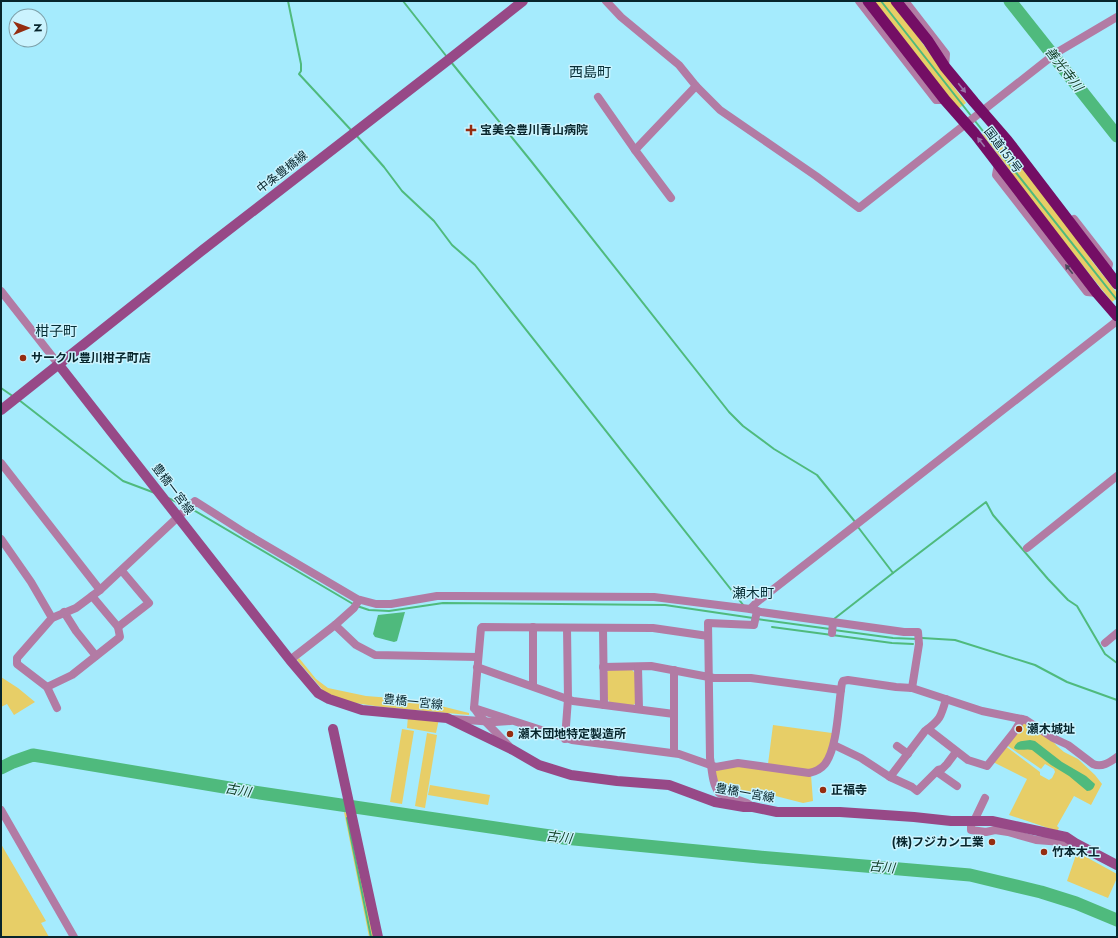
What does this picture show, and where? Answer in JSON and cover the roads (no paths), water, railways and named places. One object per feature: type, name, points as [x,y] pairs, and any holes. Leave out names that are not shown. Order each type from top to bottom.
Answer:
[{"type":"highway","name":"国道151号","points":[[868,1],[945,100],[975,134],[1097,293],[1117,316]]},
{"type":"highway","name":"国道151号","points":[[896,1],[928,42],[945,67],[1007,140],[1117,284]]},
{"type":"main road","name":"中条豊橋線","points":[[59,365],[354,132],[449,60],[523,1]]},
{"type":"main road","points":[[1,410],[59,365]]},
{"type":"main road","name":"豊橋一宮線","points":[[59,365],[139,466],[160,495],[181,514],[290,660],[318,693],[329,700],[362,710],[447,718],[513,750],[539,765],[571,774],[617,781],[669,785],[715,802],[744,807],[753,806],[777,812],[840,812],[914,816],[951,821],[997,822],[1061,835],[1117,865]]},
{"type":"main road","points":[[333,729],[378,937]]},
{"type":"street","points":[[606,1],[621,17],[679,65],[696,86],[720,110],[816,176],[859,208],[1054,56],[1117,17]]},
{"type":"street","points":[[859,1],[936,100],[945,100]]},
{"type":"street","points":[[905,1],[946,54],[945,67]]},
{"type":"street","points":[[635,150],[696,86]]},
{"type":"street","points":[[598,97],[671,198]]},
{"type":"street","points":[[1,291],[59,365]]},
{"type":"street","points":[[753,806],[719,793],[716,789],[710,758],[708,619],[753,626],[755,624],[752,612],[756,602],[1117,321]]},
{"type":"street","points":[[1,463],[100,590]]},
{"type":"street","points":[[1027,548],[1117,476]]},
{"type":"street","points":[[57,708],[47,687],[17,664],[17,658],[52,618],[76,608],[100,590],[195,501],[357,603]]},
{"type":"street","points":[[1,539],[31,582],[52,618]]},
{"type":"street","points":[[118,627],[149,603],[122,570]]},
{"type":"street","points":[[47,687],[72,675],[120,637],[118,627],[92,596]]},
{"type":"street","points":[[290,660],[334,625],[357,603],[363,600],[369,603],[391,604],[437,596],[654,597],[833,626],[918,632],[919,644],[912,688]]},
{"type":"street","points":[[64,612],[76,631],[96,656]]},
{"type":"street","points":[[334,625],[356,645],[375,655],[478,657]]},
{"type":"street","points":[[513,750],[474,708],[482,627],[653,628],[708,636]]},
{"type":"street","points":[[533,627],[533,686]]},
{"type":"street","points":[[565,738],[568,699],[567,628]]},
{"type":"street","points":[[603,628],[604,705]]},
{"type":"street","points":[[1105,643],[1117,633]]},
{"type":"street","points":[[638,666],[639,709]]},
{"type":"street","points":[[604,667],[652,666],[714,678],[751,678],[841,690]]},
{"type":"street","points":[[477,667],[573,701],[674,714]]},
{"type":"street","points":[[674,670],[674,754]]},
{"type":"street","points":[[474,708],[565,738],[674,754],[716,767],[738,763],[809,773],[824,765],[834,744],[841,690],[843,681],[848,680],[912,688],[982,711],[1022,719],[1032,723],[1053,738],[1068,745],[1093,764],[1101,766],[1117,758]]},
{"type":"street","points":[[890,777],[928,729],[932,727],[941,717],[946,699]]},
{"type":"street","points":[[447,718],[495,722],[516,721]]},
{"type":"street","points":[[928,729],[968,760],[987,766],[1014,732],[1022,719]]},
{"type":"street","points":[[834,744],[917,791],[947,764],[956,752]]},
{"type":"street","points":[[897,746],[908,754]]},
{"type":"street","points":[[937,772],[957,786]]},
{"type":"street","points":[[974,821],[985,798]]},
{"type":"street","points":[[1,810],[74,937]]},
{"type":"waterway","points":[[288,1],[301,64],[301,71],[299,74],[351,130]]},
{"type":"waterway","points":[[403,1],[447,57]]},
{"type":"waterway","points":[[881,1],[972,117]]},
{"type":"waterway","name":"善光寺川","points":[[1010,1],[1117,136]]},
{"type":"waterway","points":[[451,62],[729,412],[743,426],[774,449],[817,475],[856,523]]},
{"type":"waterway","points":[[975,121],[1117,300]]},
{"type":"waterway","points":[[356,135],[384,167],[402,191],[434,221],[452,245],[475,265],[744,606]]},
{"type":"waterway","points":[[1,388],[14,397]]},
{"type":"waterway","points":[[19,400],[123,481],[155,493]]},
{"type":"waterway","points":[[168,498],[186,506]]},
{"type":"waterway","points":[[858,527],[893,573],[986,502],[993,515],[1048,579],[1068,600],[1077,606],[1105,654],[1117,663]]},
{"type":"waterway","points":[[190,508],[353,604]]},
{"type":"waterway","points":[[834,619],[893,573]]},
{"type":"waterway","points":[[357,606],[369,610],[389,611],[443,603],[665,605],[753,618]]},
{"type":"waterway","points":[[757,619],[830,629]]},
{"type":"waterway","points":[[772,627],[892,643],[913,644]]},
{"type":"waterway","points":[[834,630],[893,638],[917,639]]},
{"type":"waterway","points":[[922,638],[955,640],[1035,665],[1067,682],[1117,700]]},
{"type":"waterway","name":"古川","points":[[1,768],[33,755],[260,793],[564,838],[759,857],[970,875],[1041,892],[1076,903],[1117,920]]},
{"type":"waterway","points":[[347,818],[371,937]]},
{"type":"place","name":"宝美会豊川青山病院","points":[[471,130]]},
{"type":"place","name":"サークル豊川柑子町店","points":[[23,358]]},
{"type":"place","name":"瀬木城址","points":[[1019,729]]},
{"type":"place","name":"瀬木団地特定製造所","points":[[510,734]]},
{"type":"place","name":"正福寺","points":[[823,790]]},
{"type":"place","name":"(株)フジカン工業","points":[[992,842]]},
{"type":"place","name":"竹本木工","points":[[1044,852]]},
{"type":"district","name":"西島町","points":[[590,72]]},
{"type":"district","name":"柑子町","points":[[56,331]]},
{"type":"district","name":"瀬木町","points":[[753,593]]}]
